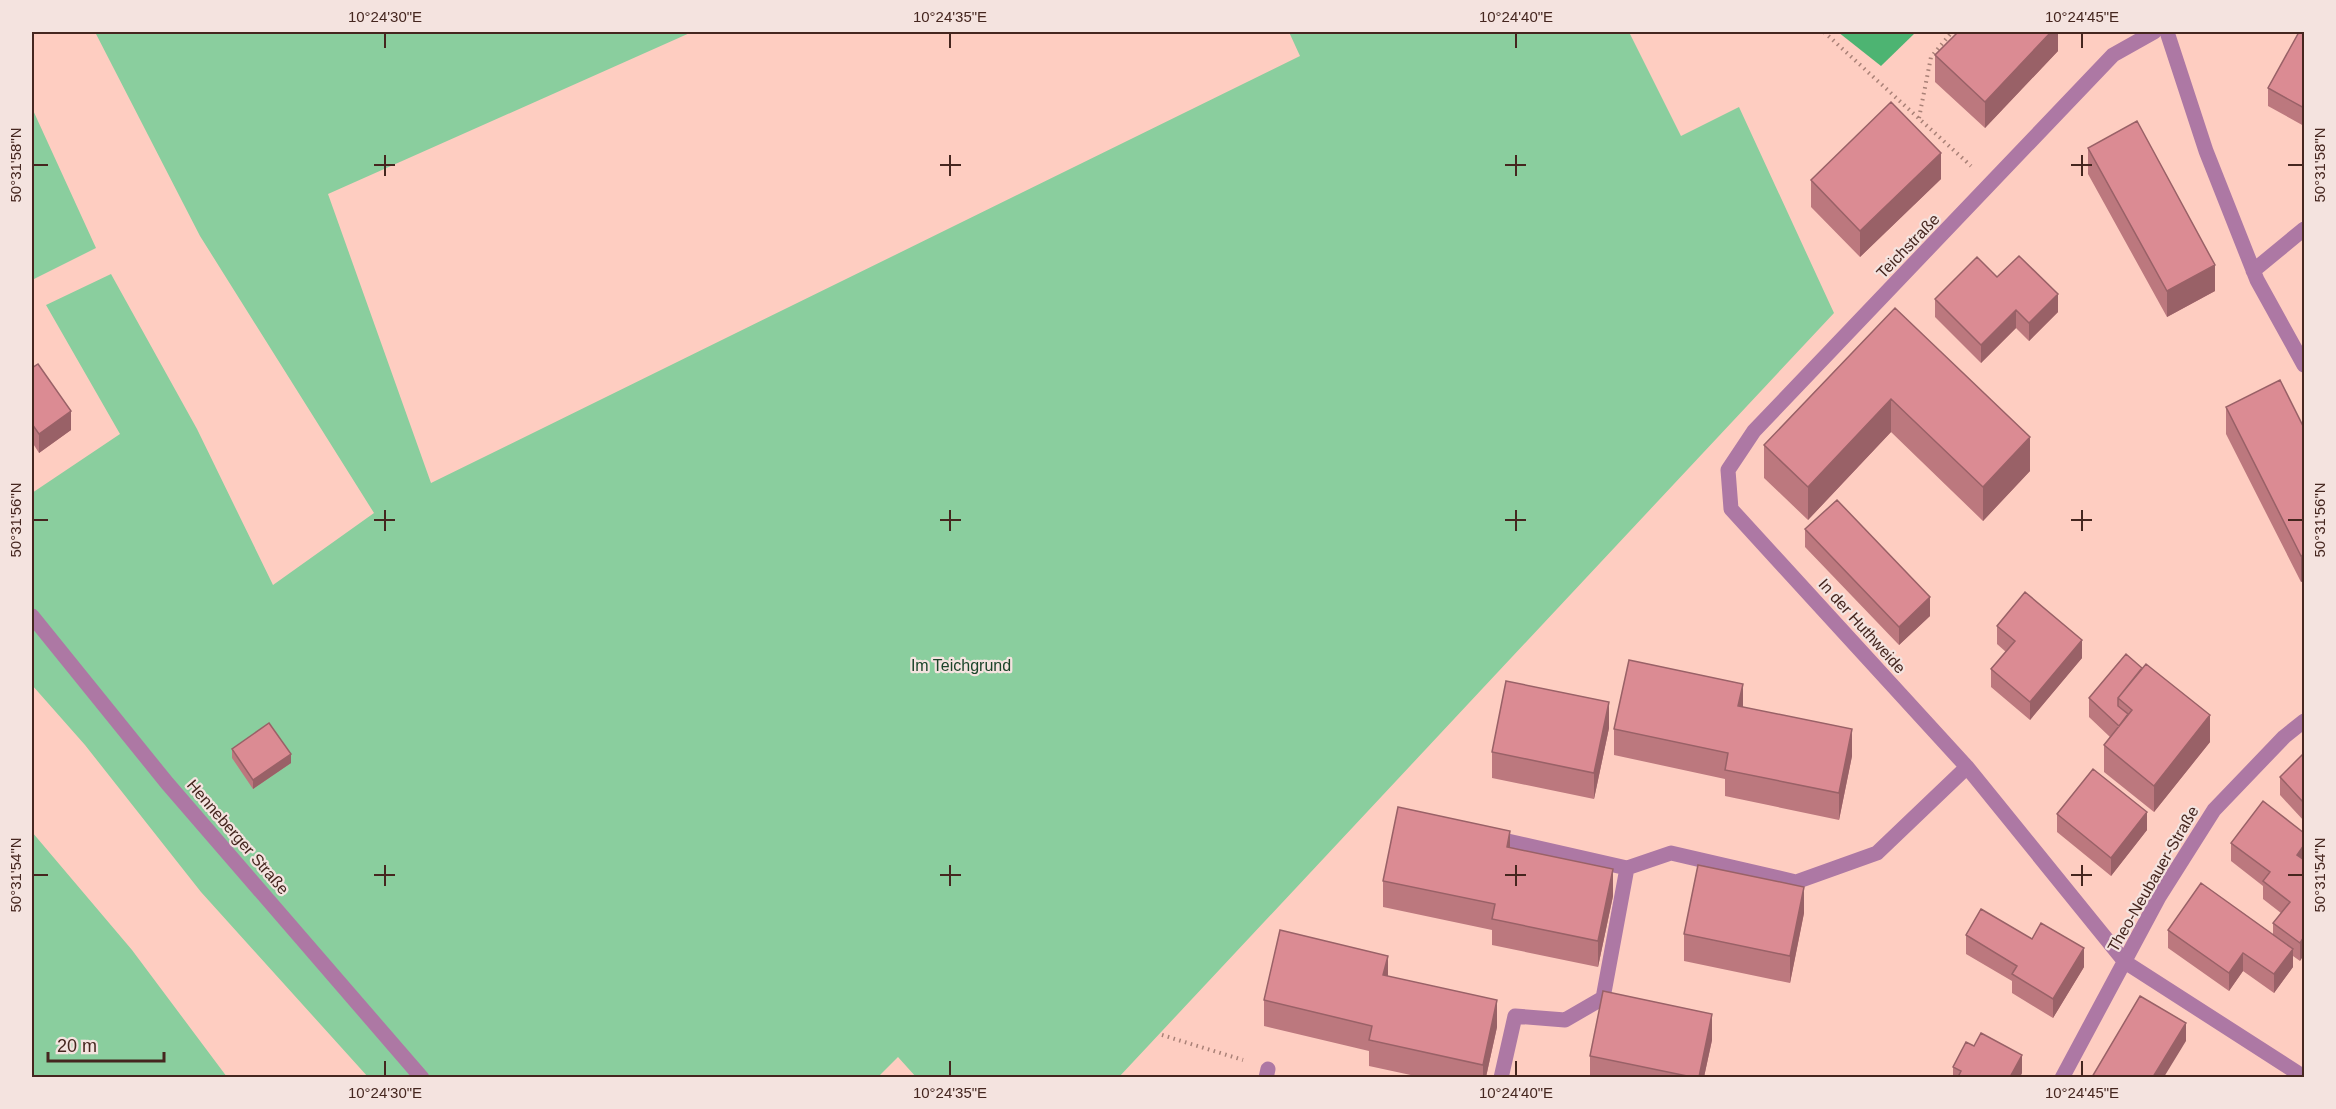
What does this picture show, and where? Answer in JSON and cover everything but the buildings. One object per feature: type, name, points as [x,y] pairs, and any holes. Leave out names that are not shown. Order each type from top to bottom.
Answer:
[{"type":"street","name":"Teichstraße","points":[[1731,509],[1728,470],[1754,431],[2113,55],[2154,32]]},
{"type":"street","points":[[2167,32],[2206,151],[2253,271],[2304,365]]},
{"type":"street","points":[[2253,271],[2304,229]]},
{"type":"street","name":"In der Huthweide","points":[[1731,509],[1967,767],[2125,962],[2304,1077]]},
{"type":"street","name":"Henneberger Straße","points":[[32,616],[167,783],[422,1077]]},
{"type":"street","name":"Theo-Neubauer-Straße","points":[[2062,1077],[2159,897],[2214,810],[2284,736],[2304,721]]},
{"type":"street","points":[[1473,833],[1628,868],[1671,854],[1797,882],[1877,854],[1967,767]]},
{"type":"street","points":[[1501,1077],[1515,1016],[1565,1020],[1608,999],[1628,868]]},
{"type":"path","points":[[1824,32],[1991,185]]},
{"type":"path","points":[[1919,118],[1931,57],[1952,32]]},
{"type":"path","points":[[1162,1035],[1222,1052]]},
{"type":"green space","name":"Im Teichgrund","points":[[95,32],[692,32],[328,194],[431,483],[1300,56],[1289,32],[1629,32],[1681,136],[1739,107],[1834,313],[1119,1077],[916,1077],[898,1057],[877,1078],[368,1077],[201,892],[85,745],[32,685],[32,493],[120,434],[46,305],[111,274],[197,429],[273,585],[374,513],[200,236]]},
{"type":"green space","points":[[1838,32],[1916,32],[1881,66]]},
{"type":"green space","points":[[32,108],[96,248],[32,280]]},
{"type":"green space","points":[[32,832],[132,950],[227,1077],[32,1077]]}]
